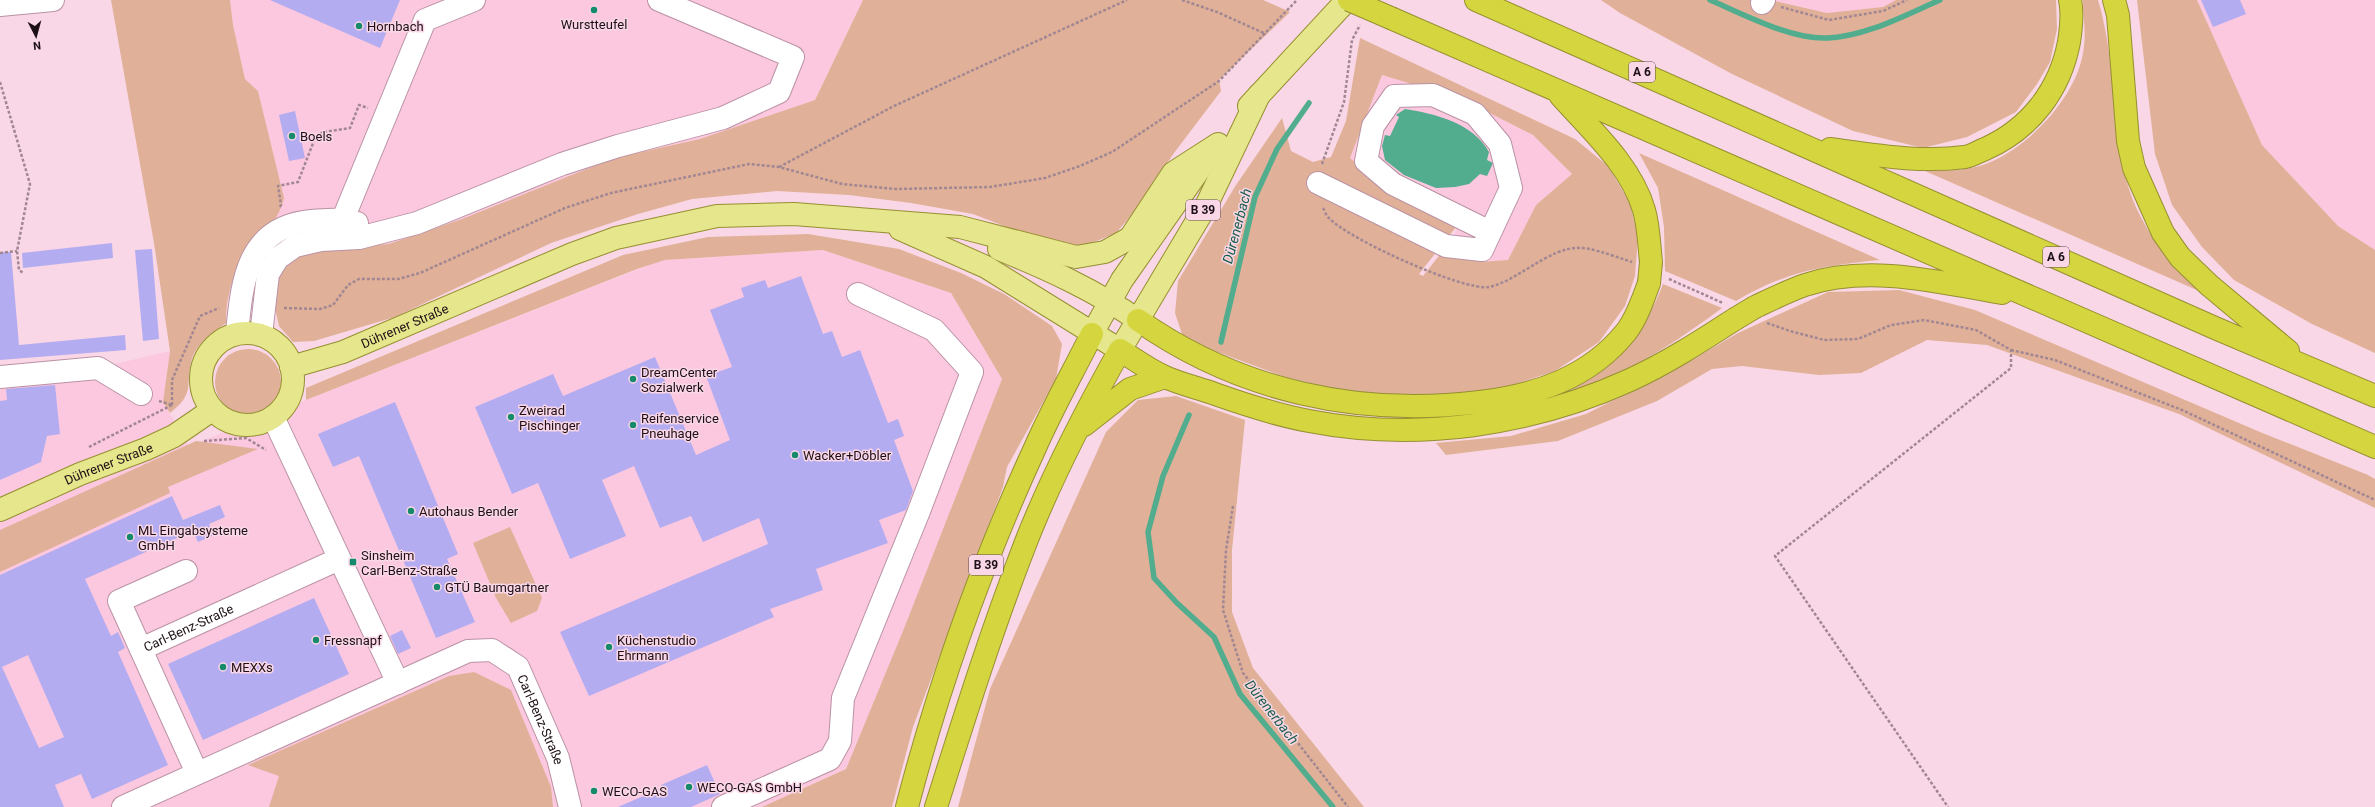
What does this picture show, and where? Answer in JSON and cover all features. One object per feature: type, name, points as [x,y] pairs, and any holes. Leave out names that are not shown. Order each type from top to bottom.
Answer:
[{"type":"highway","points":[[1348,0],[2375,447]]},
{"type":"highway","name":"A 6","points":[[1476,0],[2375,396]]},
{"type":"highway","points":[[1807,146],[1922,161],[1967,156],[2005,140],[2033,116],[2056,84],[2065,65],[2070,33],[2070,0]]},
{"type":"highway","points":[[2114,0],[2120,30],[2128,141],[2134,168],[2163,233],[2180,257],[2210,285],[2305,366]]},
{"type":"highway","points":[[1138,320],[1166,340],[1233,373],[1313,397],[1365,406],[1417,407],[1463,404],[1503,399],[1539,391],[1579,373],[1603,357],[1627,331],[1639,309],[1650,271],[1649,231],[1644,210],[1635,187],[1622,167],[1555,90]]},
{"type":"highway","points":[[1120,350],[1165,377],[1273,412],[1310,421],[1365,428],[1418,429],[1465,426],[1507,420],[1588,397],[1631,380],[1682,352],[1732,313],[1759,314],[1807,285],[1848,277],[1885,276],[1936,281],[2040,301]]},
{"type":"highway","name":"B 39","points":[[907,807],[919,760],[962,631],[996,538],[1035,447],[1092,334]]},
{"type":"highway","name":"B 39","points":[[936,807],[984,655],[1021,553],[1076,431],[1120,350]]},
{"type":"highway","points":[[1076,431],[1130,388],[1165,377]]},
{"type":"main road","name":"B 39","points":[[1092,334],[1110,300],[1218,144],[1259,95],[1348,0]]},
{"type":"main road","name":"B 39","points":[[1120,350],[1207,204],[1259,95]]},
{"type":"main road","points":[[913,225],[960,227],[1076,257],[1105,252],[1130,238],[1173,173],[1218,144]]},
{"type":"main road","name":"Dührener Straße","points":[[292,367],[344,352],[514,278],[616,238],[717,216],[794,214],[913,225]]},
{"type":"main road","points":[[884,222],[986,267],[1120,350]]},
{"type":"main road","points":[[913,225],[985,244],[1053,270],[1110,300],[1138,320]]},
{"type":"main road","points":[[237,333],[262,335],[275,342],[285,353],[292,367],[293,381],[290,394],[283,407],[273,417],[248,425],[235,423],[223,418],[212,410],[204,396],[201,380],[203,364],[210,350],[222,340],[237,333]]},
{"type":"main road","name":"Dührener Straße","points":[[0,510],[86,472],[146,449],[174,436],[212,410]]},
{"type":"street","points":[[0,5],[53,0]]},
{"type":"street","points":[[343,219],[425,20],[474,0]]},
{"type":"street","points":[[262,335],[268,274],[278,258],[295,246],[321,240],[359,238],[386,232],[442,214],[562,164],[618,146],[723,118],[779,92],[793,57],[659,0]]},
{"type":"street","points":[[1318,183],[1446,246],[1482,250],[1511,188],[1500,144],[1475,114],[1433,95],[1394,96],[1373,126],[1366,161],[1393,184],[1490,232]]},
{"type":"street","points":[[237,333],[246,270],[259,246],[276,230],[302,222],[343,219],[386,232]]},
{"type":"street","points":[[723,807],[830,759],[840,740],[843,698],[919,511],[972,372],[934,330],[858,294]]},
{"type":"street","points":[[0,377],[98,368],[140,394]]},
{"type":"street","points":[[273,417],[398,683]]},
{"type":"street","name":"Carl-Benz-Straße","points":[[197,773],[141,648],[339,559]]},
{"type":"street","points":[[141,648],[119,601],[186,571]]},
{"type":"street","name":"Carl-Benz-Straße","points":[[123,807],[468,651],[492,650],[518,667],[558,758],[570,807]]},
{"type":"path","points":[[779,167],[894,106],[1126,0]]},
{"type":"path","points":[[1182,0],[1217,12],[1266,34]]},
{"type":"path","points":[[283,308],[320,309],[333,305],[348,285],[359,279],[398,279],[420,273],[565,208],[611,193],[749,164],[779,167],[842,184],[896,189],[990,187],[1045,178],[1112,152],[1219,80],[1266,34],[1297,0]]},
{"type":"path","points":[[1763,1],[1829,20],[1883,11],[1907,0]]},
{"type":"path","points":[[1366,20],[1360,24],[1352,40],[1344,102],[1326,148],[1318,183],[1320,203],[1329,218],[1357,238],[1422,268],[1468,286],[1488,287],[1507,281],[1551,254],[1569,247],[1589,248],[1650,271],[1732,313]]},
{"type":"path","points":[[0,82],[30,184],[17,251],[19,270],[23,273]]},
{"type":"path","points":[[278,210],[281,205],[278,186],[298,182],[315,138],[323,132],[350,128],[359,105],[385,115]]},
{"type":"path","points":[[0,253],[17,251]]},
{"type":"path","points":[[85,449],[120,433],[172,405],[172,380],[200,316],[220,308]]},
{"type":"path","points":[[1759,314],[1790,331],[1824,340],[1858,339],[1891,325],[1924,320],[1976,330],[2012,350],[2055,360],[2182,410],[2375,500]]},
{"type":"path","points":[[1948,807],[1775,556],[2011,368],[2012,350]]},
{"type":"path","points":[[204,441],[246,438],[270,452],[290,455]]},
{"type":"path","points":[[1233,506],[1226,550],[1223,610],[1243,672],[1348,807]]},
{"type":"shaded area","points":[[111,0],[230,0],[233,25],[245,79],[258,91],[284,198],[281,208],[271,226],[244,258],[239,267],[229,294],[226,323],[200,344],[196,350],[191,362],[188,390],[186,395],[183,401],[170,413],[163,402],[170,351],[154,243]]},
{"type":"shaded area","points":[[230,0],[863,0],[815,100],[700,139],[614,158],[462,219],[389,244],[318,249],[273,299],[226,299],[239,267],[258,91],[245,79],[233,25]]},
{"type":"shaded area","points":[[863,0],[1263,0],[1290,12],[1219,80],[1221,91],[1174,153],[1135,211],[1116,233],[1082,247],[1056,246],[973,214],[911,203],[849,195],[777,191],[692,199],[638,214],[551,243],[395,317],[314,341],[293,342],[279,326],[273,299],[277,274],[292,257],[318,249],[389,244],[462,219],[614,158],[700,139],[815,100]]},
{"type":"shaded area","points":[[1601,0],[1770,0],[1827,13],[1883,7],[1896,0],[2056,0],[2057,29],[2050,62],[2037,84],[2016,112],[1967,137],[1923,148],[1853,131],[1732,74],[1620,13]]},
{"type":"shaded area","points":[[1770,0],[1896,0],[1883,7],[1827,13]]},
{"type":"shaded area","points":[[2083,0],[2098,0],[2104,21],[2111,65],[2121,152],[2125,174],[2136,208],[2153,238],[2175,266],[2199,291],[1925,171],[1968,169],[1993,161],[2024,141],[2052,114],[2074,81],[2081,63],[2085,40]]},
{"type":"shaded area","points":[[2137,0],[2197,0],[2262,145],[2338,226],[2375,250],[2375,353],[2312,324],[2234,280],[2202,247],[2172,205],[2155,154]]},
{"type":"shaded area","points":[[2197,0],[2375,0],[2375,250],[2338,226],[2262,145]]},
{"type":"shaded area","points":[[1360,38],[1575,139],[1608,166],[1630,203],[1638,237],[1635,276],[1625,306],[1599,342],[1555,371],[1504,388],[1447,396],[1357,394],[1285,377],[1204,347],[1183,337],[1175,313],[1178,281],[1236,185],[1282,118],[1291,151],[1313,162],[1331,157],[1346,121]],"holes":[[[1382,75],[1464,100],[1533,135],[1572,174],[1536,205],[1508,260],[1480,262],[1442,252],[1423,276],[1419,274],[1460,222],[1384,186],[1350,158]]]},
{"type":"shaded area","points":[[1382,75],[1464,100],[1533,135],[1572,174],[1536,205],[1508,260],[1480,262],[1442,252],[1451,241],[1460,222],[1384,186],[1350,158]]},
{"type":"shaded area","points":[[1405,109],[1441,117],[1464,127],[1473,134],[1482,142],[1489,152],[1487,160],[1493,163],[1487,176],[1480,174],[1469,184],[1455,187],[1436,188],[1404,175],[1385,160],[1382,146],[1385,135],[1390,136],[1399,117],[1396,115]]},
{"type":"shaded area","points":[[1639,153],[1880,260],[1841,264],[1805,272],[1771,283],[1736,301],[1665,271],[1664,227],[1658,188]]},
{"type":"shaded area","points":[[808,234],[899,249],[961,273],[1004,294],[1052,326],[1062,344],[1056,379],[1007,467],[1003,487],[913,727],[892,807],[762,807],[846,769],[903,631],[1002,379],[951,293],[823,250],[665,260],[637,269],[306,400],[306,388],[623,255],[708,237]]},
{"type":"shaded area","points":[[823,250],[951,293],[1002,379],[906,627],[846,769],[762,807],[0,807],[0,377],[98,368],[170,351],[163,402],[189,446],[657,262],[665,260]]},
{"type":"shaded area","points":[[1663,284],[1722,308],[1684,335],[1626,370],[1583,388],[1561,395],[1599,373],[1620,355],[1645,321]]},
{"type":"shaded area","points":[[1899,290],[1975,310],[2260,432],[2368,475],[2375,479],[2375,508],[2179,414],[1987,345],[1927,340],[1861,373],[1819,375],[1742,366],[1712,369],[1657,401],[1558,441],[1446,455],[1436,443],[1511,436],[1586,414],[1687,363],[1738,333],[1828,292]]},
{"type":"shaded area","points":[[242,349],[254,349],[267,354],[272,358],[279,369],[281,382],[279,395],[272,406],[261,413],[254,415],[242,415],[229,410],[220,401],[215,388],[215,376],[220,363],[229,354]]},
{"type":"shaded area","points":[[1176,396],[1245,420],[1232,550],[1232,612],[1253,668],[1364,807],[958,807],[990,689],[1106,432],[1138,400]]},
{"type":"shaded area","points":[[196,441],[258,449],[168,487],[170,493],[0,572],[0,530]]},
{"type":"shaded area","points":[[510,527],[542,598],[537,611],[511,623],[496,598],[473,543]]},
{"type":"shaded area","points":[[474,672],[511,690],[551,787],[553,807],[269,807],[279,776],[248,765],[449,676]]},
{"type":"building","name":"Hornbach","points":[[270,0],[400,0],[380,48]]},
{"type":"building","points":[[2201,0],[2240,0],[2246,14],[2213,27]]},
{"type":"building","name":"Boels","points":[[295,111],[305,158],[289,161],[279,115]]},
{"type":"building","points":[[112,243],[113,258],[23,268],[22,253]]},
{"type":"building","points":[[152,249],[159,339],[143,341],[135,250]]},
{"type":"building","points":[[0,252],[11,252],[19,345],[125,335],[126,350],[0,360]]},
{"type":"building","points":[[801,276],[823,334],[832,331],[842,357],[860,350],[888,423],[898,419],[904,436],[894,440],[913,491],[906,510],[879,520],[888,543],[816,569],[823,590],[770,609],[774,617],[589,696],[560,632],[768,544],[759,518],[703,542],[691,516],[660,528],[634,466],[602,480],[626,536],[570,559],[538,483],[512,494],[475,407],[553,374],[563,396],[655,357],[696,455],[730,440],[706,376],[732,367],[710,310],[744,297],[741,288],[765,280],[768,288]]},
{"type":"building","points":[[55,385],[60,434],[47,436],[41,462],[0,480],[0,401],[7,400],[6,389]]},
{"type":"building","name":"Autohaus Bender","points":[[395,402],[458,554],[447,559],[475,622],[436,638],[359,456],[333,467],[318,434]]},
{"type":"building","points":[[172,496],[183,520],[220,505],[225,517],[209,524],[214,535],[198,542],[193,531],[85,579],[111,636],[118,632],[125,648],[118,652],[168,765],[92,799],[81,774],[55,785],[64,807],[0,807],[0,575]],"holes":[[[28,655],[64,737],[39,748],[2,667]]]},
{"type":"building","points":[[314,598],[349,674],[203,740],[168,664]]},
{"type":"building","points":[[402,630],[411,648],[398,654],[390,636]]},
{"type":"building","name":"WECO-GAS GmbH","points":[[707,765],[720,794],[691,807],[618,807],[662,788],[661,785]]},
{"type":"waterway","points":[[1710,0],[1752,19],[1784,31],[1814,38],[1843,36],[1871,29],[1886,24],[1940,0]]},
{"type":"waterway","name":"Dürenerbach","points":[[1221,342],[1255,197],[1277,149],[1309,103]]},
{"type":"waterway","name":"Dürenerbach","points":[[1189,415],[1163,476],[1148,532],[1154,578],[1177,603],[1214,637],[1240,694],[1333,807]]},
{"type":"place","name":"Wurstteufel","points":[[594,10]]},
{"type":"place","name":"Hornbach","points":[[359,26]]},
{"type":"place","name":"Boels","points":[[292,136]]},
{"type":"place","name":"DreamCenter Sozialwerk","points":[[633,379]]},
{"type":"place","name":"Zweirad Pischinger","points":[[511,417]]},
{"type":"place","name":"Reifenservice Pneuhage","points":[[633,425]]},
{"type":"place","name":"Wacker+Döbler","points":[[795,455]]},
{"type":"place","name":"Autohaus Bender","points":[[411,511]]},
{"type":"place","name":"ML Eingabsysteme GmbH","points":[[130,537]]},
{"type":"place","name":"Sinsheim Carl-Benz-Straße","points":[[353,562]]},
{"type":"place","name":"GTÜ Baumgartner","points":[[437,587]]},
{"type":"place","name":"Fressnapf","points":[[316,640]]},
{"type":"place","name":"Küchenstudio Ehrmann","points":[[609,647]]},
{"type":"place","name":"MEXXs","points":[[223,667]]},
{"type":"place","name":"WECO-GAS GmbH","points":[[689,787]]},
{"type":"place","name":"WECO-GAS","points":[[594,791]]}]
